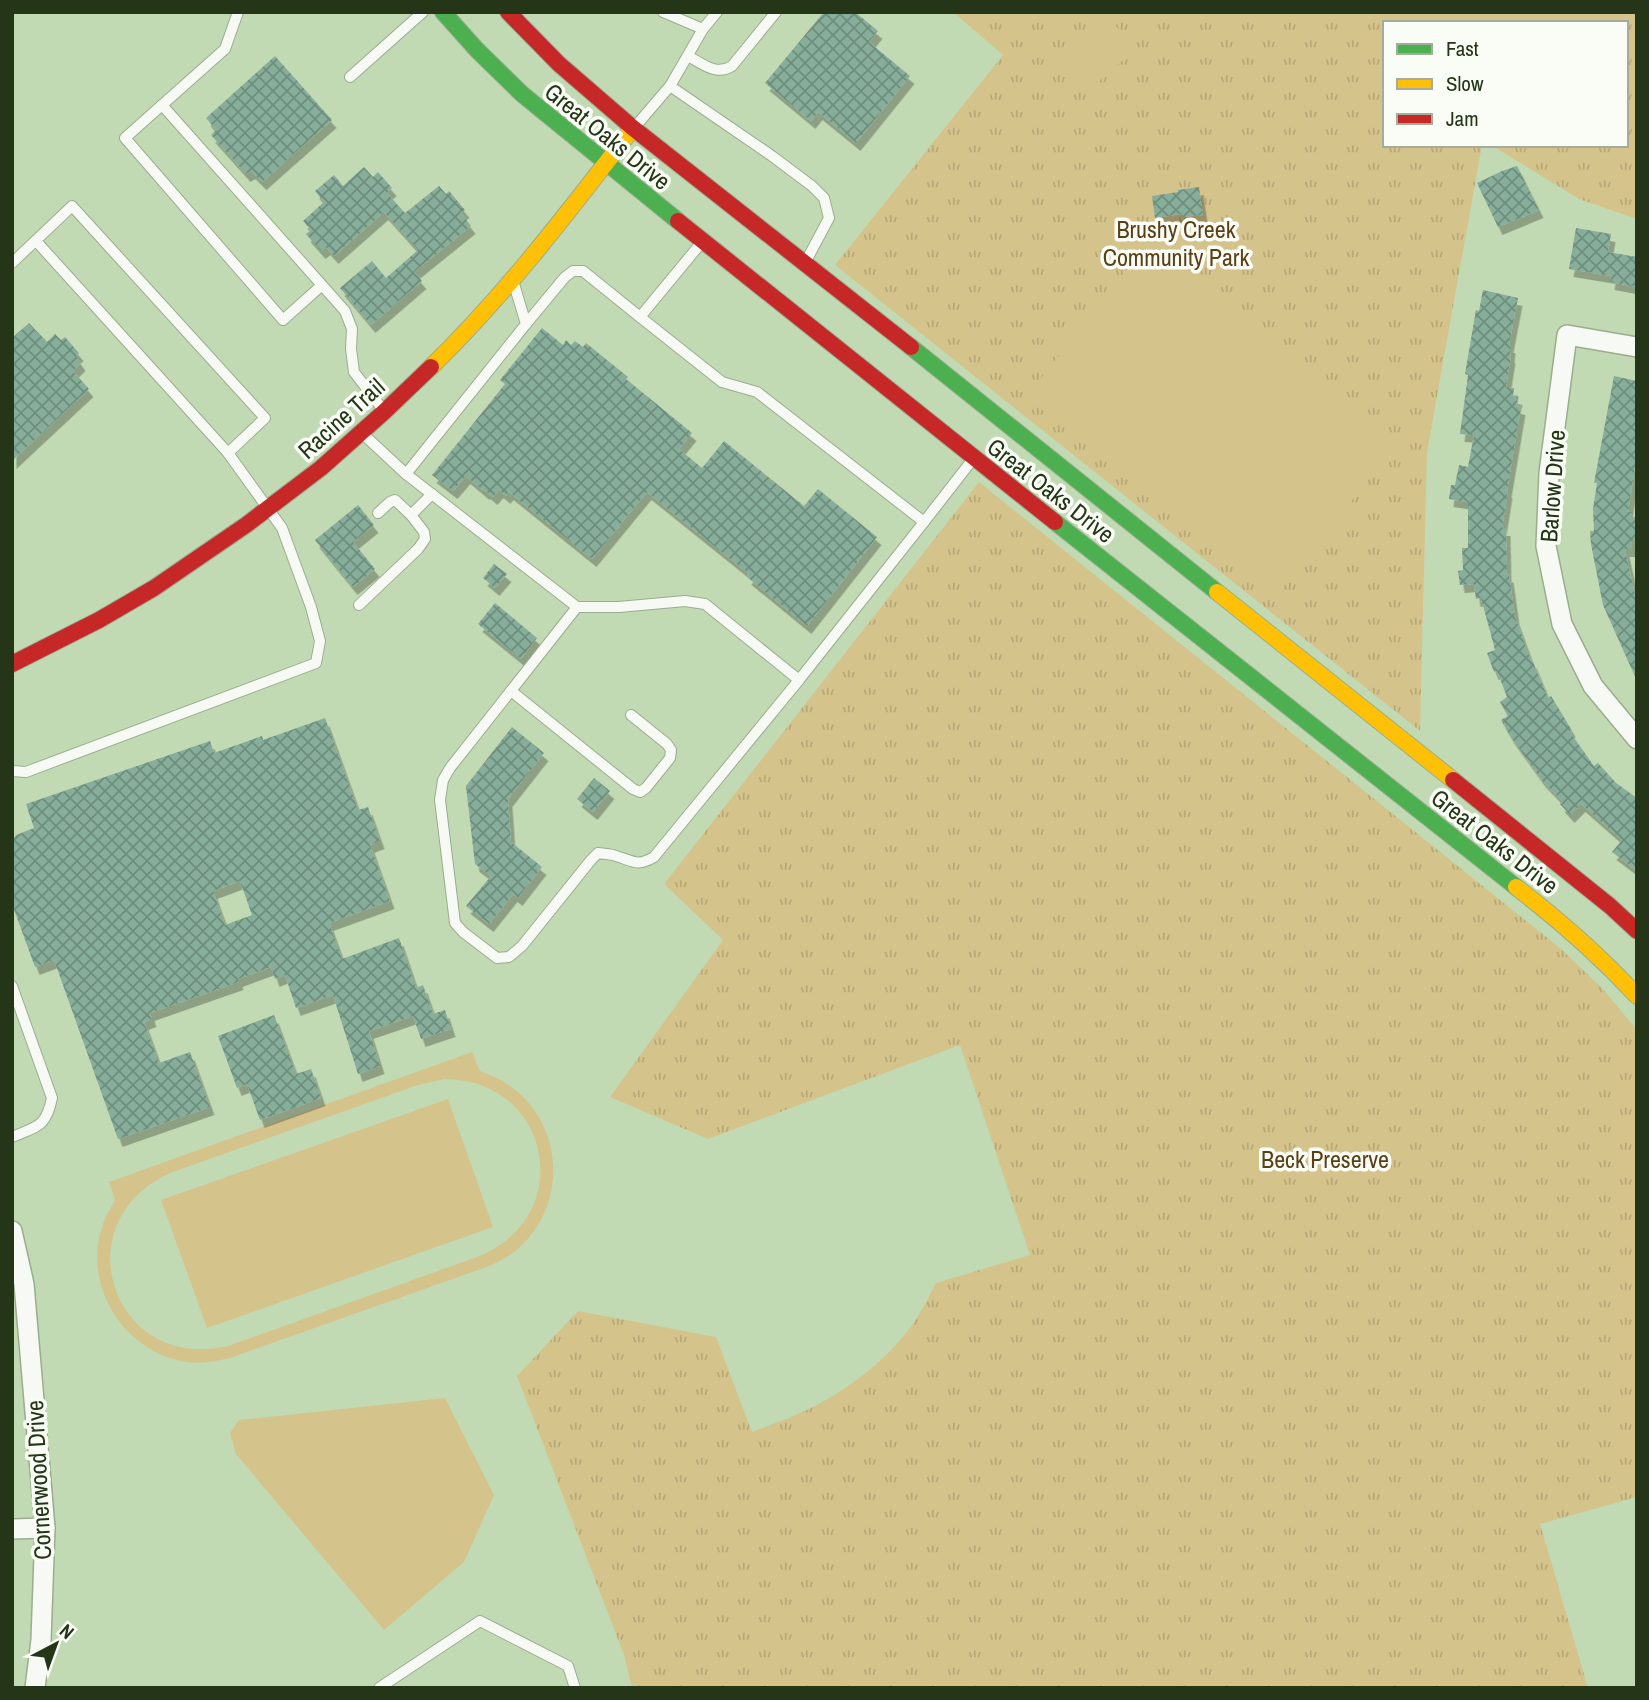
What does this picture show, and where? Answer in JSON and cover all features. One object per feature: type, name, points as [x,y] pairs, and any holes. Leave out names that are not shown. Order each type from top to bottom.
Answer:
[{"type":"street","name":"Great Oaks Drive","points":[[443,12],[522,94],[606,164],[1547,911],[1608,965],[1637,996]]},
{"type":"street","name":"Great Oaks Drive","points":[[508,12],[559,64],[633,128],[1578,880],[1637,931]]},
{"type":"street","name":"Racine Trail","points":[[12,664],[99,620],[154,588],[269,508],[321,468],[463,336],[536,253],[633,128]]},
{"type":"street","name":"Barlow Drive","points":[[1637,347],[1567,335],[1549,473],[1546,546],[1562,624],[1593,687],[1637,739]]},
{"type":"street","name":"Cornerwood Drive","points":[[12,1231],[24,1284],[45,1528],[41,1640],[35,1688]]},
{"type":"street","points":[[12,1529],[45,1528]]},
{"type":"lane","points":[[238,12],[225,49],[125,138],[283,320],[322,285]]},
{"type":"lane","points":[[350,77],[424,12]]},
{"type":"lane","points":[[663,12],[703,29]]},
{"type":"lane","points":[[633,128],[670,86],[703,29],[717,12]]},
{"type":"lane","points":[[688,56],[716,71],[724,71],[732,66],[776,12]]},
{"type":"lane","points":[[670,86],[772,156],[824,198],[829,218],[805,263]]},
{"type":"lane","points":[[162,105],[345,311],[352,329],[354,372],[384,412]]},
{"type":"lane","points":[[12,263],[72,206],[265,418],[228,453]]},
{"type":"lane","points":[[12,771],[26,772],[317,663],[320,641],[311,607],[282,528],[269,508],[228,453],[36,241]]},
{"type":"lane","points":[[640,317],[703,241]]},
{"type":"lane","points":[[405,474],[565,276],[573,271],[583,271],[722,382],[758,392],[924,522]]},
{"type":"lane","points":[[512,280],[526,324]]},
{"type":"lane","points":[[361,432],[405,474],[577,607],[619,607],[685,601],[705,604],[799,680]]},
{"type":"lane","points":[[577,607],[443,780],[440,800],[456,923],[463,932],[496,958],[509,957],[523,946],[598,853],[615,855],[631,863],[645,862],[654,857],[799,680],[974,458]]},
{"type":"lane","points":[[411,515],[432,494]]},
{"type":"lane","points":[[359,605],[418,549],[425,539],[424,532],[411,515],[395,500],[378,513]]},
{"type":"lane","points":[[511,691],[640,792],[646,789],[670,758],[671,750],[631,715]]},
{"type":"lane","points":[[12,986],[52,1098],[42,1125],[12,1137]]},
{"type":"lane","points":[[379,1688],[480,1621],[568,1665],[575,1688]]},
{"type":"green space","name":"Brushy Creek Community Park","points":[[953,12],[1637,12],[1637,219],[1579,199],[1494,147],[1628,147],[1628,21],[1383,21],[1383,147],[1482,147],[1427,452],[1420,731],[835,265],[1003,55]]},
{"type":"green space","points":[[1109,18],[1136,49],[1085,93],[1058,62]]},
{"type":"green space","points":[[1148,243],[1398,442],[1276,596],[1026,397]]},
{"type":"green space","name":"Beck Preserve","points":[[979,482],[1560,948],[1602,988],[1637,1030],[1637,1497],[1540,1524],[1588,1688],[632,1688],[624,1655],[517,1376],[578,1311],[716,1337],[752,1432],[823,1402],[869,1370],[908,1331],[936,1283],[1030,1255],[960,1045],[708,1139],[610,1097],[723,940],[664,884]]},
{"type":"green space","points":[[472,1052],[480,1071],[509,1085],[530,1104],[542,1123],[550,1144],[553,1166],[552,1189],[535,1230],[519,1248],[492,1265],[230,1358],[198,1363],[164,1356],[144,1345],[113,1313],[103,1292],[98,1270],[98,1247],[103,1224],[115,1200],[109,1182]],"holes":[[[444,1079],[481,1085],[509,1101],[529,1125],[539,1153],[539,1184],[530,1213],[509,1238],[477,1257],[228,1346],[188,1348],[155,1337],[130,1316],[115,1288],[110,1256],[117,1224],[137,1196],[170,1173],[418,1085]]]},
{"type":"green space","points":[[448,1099],[493,1227],[207,1328],[161,1200]]},
{"type":"green space","points":[[445,1398],[494,1495],[464,1562],[384,1630],[236,1454],[230,1433],[239,1420]]},
{"type":"building","points":[[824,12],[855,12],[878,31],[869,42],[910,76],[856,143],[818,112],[811,121],[765,83]]},
{"type":"building","points":[[275,56],[332,120],[262,182],[251,171],[246,174],[211,135],[216,130],[206,118]]},
{"type":"building","points":[[1517,166],[1539,210],[1498,227],[1477,183]]},
{"type":"building","points":[[364,167],[373,177],[378,172],[392,188],[387,193],[405,213],[439,186],[446,194],[449,191],[465,210],[461,213],[471,226],[414,272],[422,281],[371,325],[340,288],[372,261],[386,278],[418,250],[384,212],[334,256],[326,247],[321,251],[306,234],[311,230],[303,221],[324,202],[315,191],[334,175],[343,186]]},
{"type":"building","points":[[1199,187],[1203,215],[1181,217],[1181,214],[1155,218],[1152,196]]},
{"type":"building","points":[[1576,228],[1611,234],[1608,252],[1637,257],[1637,287],[1610,282],[1611,276],[1569,269]]},
{"type":"building","points":[[1483,290],[1518,298],[1509,345],[1511,355],[1506,387],[1514,388],[1513,396],[1518,397],[1516,406],[1521,407],[1502,528],[1506,528],[1507,575],[1509,574],[1515,617],[1548,698],[1551,696],[1572,735],[1594,766],[1598,763],[1616,783],[1637,798],[1637,871],[1612,852],[1622,840],[1581,804],[1570,815],[1560,804],[1563,802],[1541,779],[1510,736],[1501,720],[1508,716],[1500,702],[1507,697],[1487,653],[1495,650],[1481,598],[1476,599],[1474,584],[1460,585],[1458,571],[1463,570],[1462,548],[1468,548],[1468,502],[1449,499],[1459,465],[1468,467],[1474,435],[1460,434],[1468,375],[1465,374],[1476,310],[1479,311]]},
{"type":"building","points":[[29,323],[47,342],[55,334],[61,340],[65,337],[79,353],[76,356],[81,363],[73,371],[89,389],[12,461],[12,338]]},
{"type":"building","points":[[542,328],[563,345],[566,340],[571,345],[575,341],[583,347],[586,343],[692,433],[679,449],[702,468],[724,441],[804,506],[818,489],[877,537],[807,626],[747,577],[749,574],[647,492],[592,559],[509,492],[506,496],[499,490],[493,497],[466,476],[453,491],[432,475],[505,384],[500,380]]},
{"type":"building","points":[[1614,376],[1637,381],[1637,454],[1628,512],[1632,512],[1632,517],[1637,517],[1637,540],[1632,540],[1632,549],[1625,549],[1637,604],[1637,681],[1603,605],[1590,531],[1594,531],[1593,509],[1597,483],[1594,483]]},
{"type":"building","points":[[358,505],[374,525],[353,542],[375,569],[353,587],[315,540]]},
{"type":"building","points":[[494,564],[507,574],[495,588],[483,578]]},
{"type":"building","points":[[495,603],[537,638],[521,659],[478,624]]},
{"type":"building","points":[[325,718],[358,810],[368,807],[380,841],[370,845],[390,901],[329,923],[342,959],[399,938],[416,988],[423,985],[433,1014],[445,1010],[451,1029],[421,1039],[413,1016],[369,1031],[380,1066],[358,1074],[333,995],[296,1008],[285,975],[275,979],[271,967],[238,979],[239,982],[150,1013],[152,1019],[144,1022],[159,1063],[190,1052],[210,1107],[118,1139],[54,960],[35,967],[12,904],[12,841],[16,835],[34,828],[26,804],[210,741],[214,753],[262,736],[263,740]],"holes":[[[240,881],[252,915],[225,925],[213,891]]]},
{"type":"building","points":[[512,727],[544,753],[508,799],[511,842],[542,867],[518,898],[513,894],[489,924],[466,906],[491,876],[475,864],[466,786]]},
{"type":"building","points":[[594,778],[610,791],[593,812],[577,799]]},
{"type":"building","points":[[274,1015],[296,1074],[311,1069],[321,1098],[260,1120],[247,1084],[237,1088],[218,1036]]},
{"type":"traffic: fast","points":[[443,12],[522,94],[678,221]]},
{"type":"traffic: fast","points":[[911,347],[1217,592]]},
{"type":"traffic: fast","points":[[1055,522],[1516,887]]},
{"type":"traffic: slow","points":[[431,367],[511,281],[633,128]]},
{"type":"traffic: slow","points":[[1217,592],[1453,780]]},
{"type":"traffic: slow","points":[[1516,887],[1579,939],[1637,996]]},
{"type":"traffic: jam","points":[[508,12],[559,64],[633,128],[911,347]]},
{"type":"traffic: jam","points":[[678,221],[1055,522]]},
{"type":"traffic: jam","points":[[12,664],[99,620],[154,588],[246,525],[321,468],[431,367]]},
{"type":"traffic: jam","points":[[1453,780],[1610,906],[1637,931]]}]
